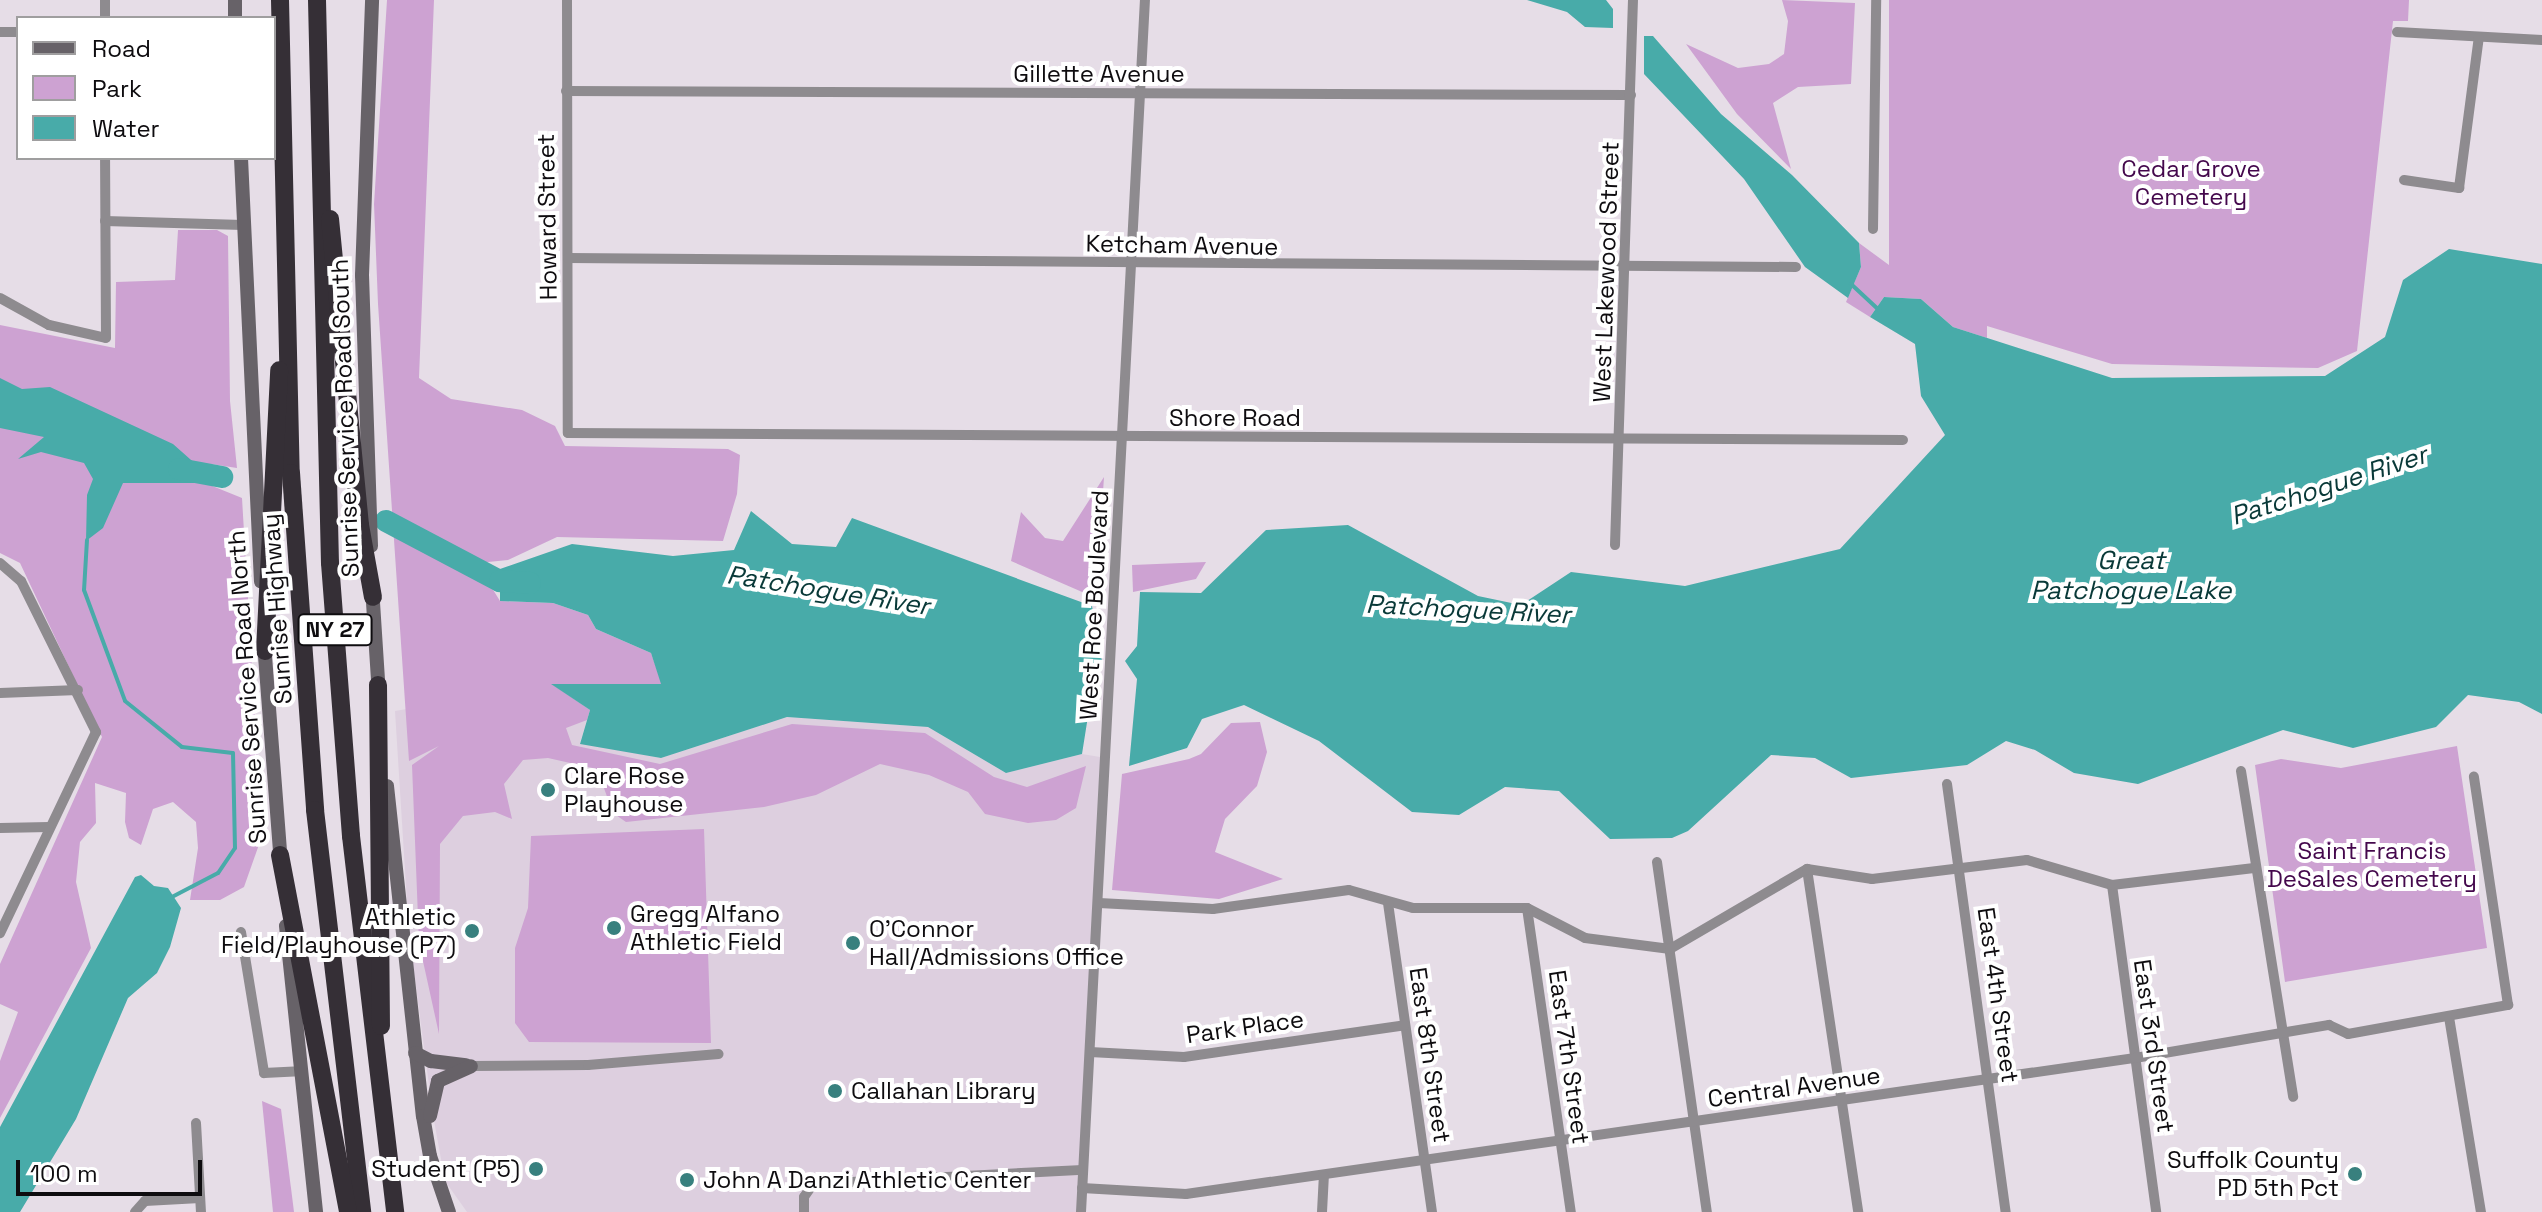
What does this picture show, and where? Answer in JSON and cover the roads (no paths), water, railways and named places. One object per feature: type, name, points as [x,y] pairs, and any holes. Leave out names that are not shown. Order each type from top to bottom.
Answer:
[{"type":"highway","name":"Sunrise Highway","points":[[280,0],[291,473],[315,810],[362,1212]]},
{"type":"highway","name":"NY 27","points":[[317,0],[330,563],[351,836],[395,1212]]},
{"type":"highway","points":[[320,150],[335,258],[360,525],[373,597]]},
{"type":"highway","points":[[265,651],[288,255]]},
{"type":"highway","points":[[378,685],[381,1108]]},
{"type":"highway","points":[[280,855],[348,1212]]},
{"type":"main road","name":"Sunrise Service Road South","points":[[372,0],[362,275],[378,685],[415,1053],[430,1156],[449,1212]]},
{"type":"main road","name":"Sunrise Service Road North","points":[[241,160],[265,651],[299,1071],[316,1212]]},
{"type":"main road","points":[[415,1053],[431,1061],[471,1066]]},
{"type":"main road","points":[[430,1156],[434,1087],[450,1073],[471,1066]]},
{"type":"street","name":"Howard Street","points":[[567,0],[568,433]]},
{"type":"street","name":"West Roe Boulevard","points":[[1081,1212],[1145,0]]},
{"type":"street","name":"West Lakewood Street","points":[[1615,545],[1628,270],[1633,0]]},
{"type":"street","points":[[1873,229],[1876,0]]},
{"type":"street","points":[[2397,32],[2542,40]]},
{"type":"street","points":[[2404,180],[2459,188],[2479,37]]},
{"type":"street","name":"Gillette Avenue","points":[[566,91],[1631,95]]},
{"type":"street","points":[[0,298],[49,325],[106,338],[105,160]]},
{"type":"street","points":[[105,221],[243,225]]},
{"type":"street","name":"Ketcham Avenue","points":[[568,258],[1628,270],[1796,267]]},
{"type":"street","name":"Shore Road","points":[[568,433],[1903,440]]},
{"type":"street","points":[[0,563],[21,581],[78,690],[96,732],[0,933]]},
{"type":"street","points":[[0,693],[78,690]]},
{"type":"street","points":[[2241,771],[2254,868],[2293,1097]]},
{"type":"street","name":"Central Avenue","points":[[1082,1188],[1186,1194],[2135,1058],[2329,1025],[2348,1034],[2508,1005],[2474,777]]},
{"type":"street","name":"East 4th Street","points":[[1947,784],[1961,866],[2006,1212]]},
{"type":"street","points":[[0,828],[49,827]]},
{"type":"street","points":[[1099,903],[1213,909],[1349,890],[1388,903],[1527,908],[1585,938],[1670,949],[1807,869],[1872,879],[2027,860],[2112,885],[2254,868]]},
{"type":"street","points":[[1657,862],[1707,1212]]},
{"type":"street","points":[[1807,869],[1844,1099],[1858,1212]]},
{"type":"street","name":"East 3rd Street","points":[[2112,885],[2156,1212]]},
{"type":"street","name":"East 8th Street","points":[[1388,903],[1432,1212]]},
{"type":"street","name":"East 7th Street","points":[[1527,908],[1571,1212]]},
{"type":"street","points":[[241,932],[264,1073],[299,1071]]},
{"type":"street","points":[[2449,1017],[2481,1212]]},
{"type":"street","name":"Park Place","points":[[1090,1052],[1184,1057],[1405,1025]]},
{"type":"street","points":[[471,1066],[588,1065],[719,1054]]},
{"type":"street","points":[[196,1123],[201,1212]]},
{"type":"street","points":[[804,1212],[807,1189],[813,1184],[1083,1170]]},
{"type":"street","points":[[1322,1212],[1324,1176]]},
{"type":"street","points":[[135,1212],[145,1201],[200,1198]]},
{"type":"water","points":[[1527,0],[1606,0],[1613,9],[1613,28],[1585,27],[1567,12]]},
{"type":"water","points":[[1644,36],[1653,36],[1721,114],[1792,175],[1859,243],[1861,267],[1848,298],[1805,267],[1744,179],[1644,74]]},
{"type":"water","name":"Great Patchogue Lake","points":[[2449,249],[2542,264],[2542,714],[2519,702],[2468,695],[2436,727],[2353,748],[2283,730],[2138,784],[2074,773],[2035,750],[2006,741],[1967,765],[1851,778],[1815,758],[1771,755],[1688,831],[1672,838],[1610,839],[1559,791],[1505,787],[1459,815],[1412,812],[1319,741],[1244,705],[1202,719],[1187,748],[1129,766],[1137,679],[1125,661],[1137,646],[1140,592],[1201,593],[1266,530],[1348,525],[1478,596],[1521,605],[1571,572],[1685,586],[1840,549],[1945,435],[1921,396],[1915,344],[1870,317],[1884,297],[1921,299],[1953,327],[2112,378],[2325,376],[2385,337],[2403,280]]},
{"type":"water","points":[[0,378],[22,389],[50,387],[173,444],[208,475],[205,483],[123,483],[103,528],[86,541],[87,495],[93,479],[84,463],[41,452],[18,459],[44,437],[0,428]]},
{"type":"water","points":[[751,511],[792,544],[836,547],[852,518],[1092,606],[1102,661],[1095,672],[1082,754],[1006,773],[928,727],[787,717],[661,758],[580,744],[590,710],[551,684],[661,684],[651,653],[596,629],[588,615],[553,603],[500,601],[500,569],[572,544],[673,556],[734,550]]},
{"type":"water","points":[[141,875],[154,886],[168,888],[181,908],[170,947],[157,973],[128,998],[76,1119],[20,1212],[0,1212],[0,1127],[135,877]]},
{"type":"waterway","points":[[1851,284],[1880,311]]},
{"type":"waterway","name":"Patchogue River","points":[[179,469],[222,477]]},
{"type":"waterway","name":"Patchogue River","points":[[386,521],[500,581],[530,583]]},
{"type":"waterway","points":[[87,540],[84,590],[125,701],[182,747],[233,753],[235,848],[218,873],[172,897]]},
{"type":"place","name":"Clare Rose Playhouse","points":[[548,790]]},
{"type":"place","name":"Gregg Alfano Athletic Field","points":[[614,928]]},
{"type":"place","name":"Athletic Field/Playhouse (P7)","points":[[472,931]]},
{"type":"place","name":"O'Connor Hall/Admissions Office","points":[[853,943]]},
{"type":"place","name":"Callahan Library","points":[[835,1091]]},
{"type":"place","name":"Student (P5)","points":[[536,1169]]},
{"type":"place","name":"Suffolk County PD 5th Pct","points":[[2355,1174]]},
{"type":"place","name":"John A Danzi Athletic Center","points":[[687,1180]]},
{"type":"park label","name":"Cedar Grove Cemetery","points":[[2191,183]]},
{"type":"park label","name":"Saint Francis DeSales Cemetery","points":[[2372,865]]}]
